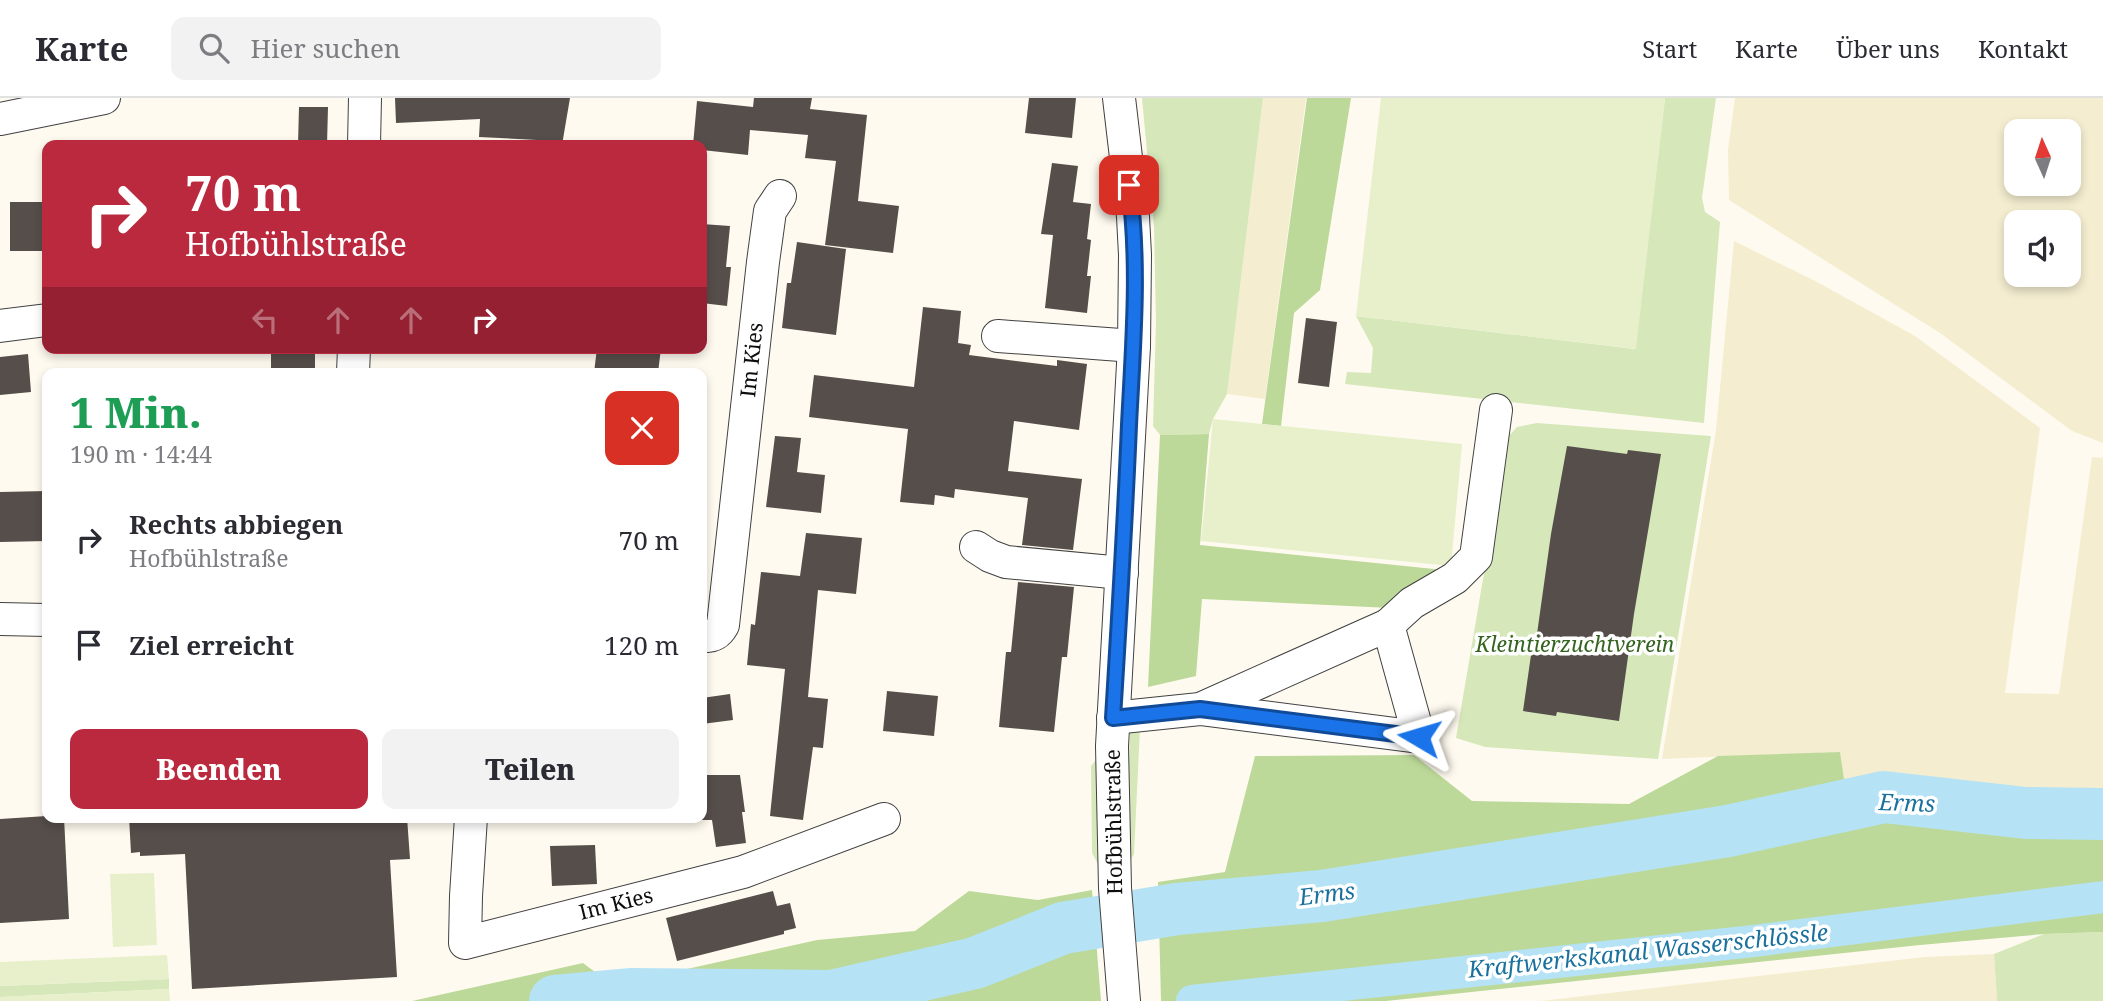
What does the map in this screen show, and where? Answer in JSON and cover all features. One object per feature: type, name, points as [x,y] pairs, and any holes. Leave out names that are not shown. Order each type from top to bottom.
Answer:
[{"type":"street","points":[[0,119],[104,98]]},
{"type":"street","points":[[363,140],[365,98]]},
{"type":"street","name":"Hofbühlstraße","points":[[1119,98],[1133,217],[1134,346],[1113,718],[1115,888],[1124,1001]]},
{"type":"street","name":"Im Kies","points":[[707,636],[719,633],[723,625],[763,262],[770,211],[780,197]]},
{"type":"street","points":[[0,326],[42,321]]},
{"type":"street","points":[[999,336],[1134,346]]},
{"type":"street","points":[[1200,709],[1388,625],[1412,603],[1455,578],[1476,557],[1496,410]]},
{"type":"street","points":[[976,547],[1006,562],[1122,573]]},
{"type":"street","points":[[0,619],[42,620]]},
{"type":"street","points":[[1113,718],[1200,709],[1419,737],[1388,625]]},
{"type":"street","name":"Im Kies","points":[[471,823],[465,943],[743,872],[884,819]]},
{"type":"shaded area","points":[[1263,98],[1306,98],[1265,399],[1227,394]]},
{"type":"shaded area","points":[[1735,98],[2103,98],[2103,443],[2072,431],[1940,333],[1729,200],[1728,150]]},
{"type":"shaded area","points":[[1734,241],[1817,282],[1915,336],[2040,428],[2005,693],[2059,694],[2092,457],[2103,458],[2103,788],[2001,799],[1845,793],[1840,752],[1662,759],[1716,430]]},
{"type":"shaded area","points":[[1994,954],[1997,1001],[1540,1001],[1925,957]]},
{"type":"green space","points":[[1142,98],[1263,98],[1227,394],[1213,419],[1209,434],[1160,435],[1153,426],[1156,322],[1154,227]]},
{"type":"green space","points":[[1307,98],[1351,98],[1320,290],[1294,313],[1281,426],[1262,424]]},
{"type":"green space","points":[[1381,98],[1665,98],[1636,349],[1356,316]]},
{"type":"green space","points":[[1665,98],[1716,98],[1702,198],[1705,212],[1720,222],[1704,423],[1345,384],[1347,372],[1371,373],[1373,348],[1356,316],[1635,349]]},
{"type":"green space","points":[[1213,419],[1462,444],[1451,566],[1201,541]]},
{"type":"green space","name":"Kleintierzuchtverein","points":[[1537,423],[1711,436],[1658,759],[1485,747],[1456,738],[1507,438],[1517,427]]},
{"type":"green space","points":[[1209,434],[1200,545],[1444,570],[1390,608],[1202,599],[1196,676],[1148,687],[1160,435]]},
{"type":"green space","points":[[1140,729],[1134,854],[1126,868],[1130,730]]},
{"type":"green space","points":[[1840,752],[1846,793],[2001,799],[2103,788],[2103,932],[2044,934],[1920,945],[1386,1001],[1161,1001],[1158,882],[1225,872],[1255,756],[1414,755],[1472,801],[1629,804],[1718,756]]},
{"type":"green space","points":[[1095,761],[1100,868],[1092,853],[1091,766]]},
{"type":"green space","points":[[154,873],[157,945],[113,947],[110,874]]},
{"type":"green space","points":[[1092,890],[1101,1001],[412,1001],[583,963],[599,975],[638,980],[817,940],[915,931],[969,891],[1038,900]]},
{"type":"green space","points":[[2103,932],[2103,1001],[1997,1001],[1994,954],[2044,934]]},
{"type":"green space","points":[[167,955],[169,979],[0,986],[0,962]]},
{"type":"green space","points":[[169,979],[169,989],[0,997],[0,986]]},
{"type":"green space","points":[[169,989],[170,1001],[0,1001],[0,997]]},
{"type":"building","points":[[395,98],[570,98],[563,140],[479,137],[480,119],[396,123]]},
{"type":"building","points":[[754,98],[812,98],[810,109],[867,115],[858,201],[899,206],[893,253],[825,245],[836,161],[805,158],[808,135],[750,130],[748,155],[707,151],[707,140],[693,140],[697,101],[753,107]]},
{"type":"building","points":[[1029,98],[1076,98],[1072,138],[1025,133]]},
{"type":"building","points":[[299,107],[328,107],[327,140],[298,140]]},
{"type":"building","points":[[1052,163],[1078,166],[1073,202],[1091,204],[1087,239],[1091,240],[1087,276],[1091,276],[1087,313],[1045,308],[1053,235],[1041,234]]},
{"type":"building","points":[[10,202],[42,202],[42,251],[10,251]]},
{"type":"building","points":[[707,224],[730,226],[726,267],[731,267],[727,306],[707,304]]},
{"type":"building","points":[[797,242],[846,249],[836,335],[782,328],[787,283],[791,283]]},
{"type":"building","points":[[923,307],[961,311],[958,343],[971,345],[969,355],[1057,366],[1057,360],[1087,364],[1079,430],[1014,421],[1008,471],[1082,479],[1073,550],[1022,545],[1028,498],[955,489],[954,498],[935,495],[934,505],[900,502],[908,429],[809,417],[814,375],[914,387]]},
{"type":"building","points":[[1306,318],[1337,322],[1329,387],[1298,383]]},
{"type":"building","points":[[28,354],[31,392],[0,395],[0,357]]},
{"type":"building","points":[[271,354],[315,354],[315,368],[271,368]]},
{"type":"building","points":[[596,354],[660,354],[659,368],[595,368]]},
{"type":"building","points":[[775,436],[801,438],[797,472],[825,475],[821,513],[766,507]]},
{"type":"building","points":[[1567,446],[1627,454],[1628,450],[1661,454],[1619,721],[1557,712],[1556,716],[1523,711]]},
{"type":"building","points":[[42,491],[42,541],[0,542],[0,492]]},
{"type":"building","points":[[806,533],[862,538],[856,594],[818,590],[808,697],[828,699],[823,748],[813,747],[803,820],[770,816],[785,669],[747,665],[751,624],[755,625],[761,572],[800,576]]},
{"type":"building","points":[[1018,582],[1074,587],[1067,657],[1062,657],[1054,732],[999,727],[1006,652],[1011,652]]},
{"type":"building","points":[[887,691],[938,696],[934,736],[883,731]]},
{"type":"building","points":[[730,694],[733,720],[707,723],[707,697]]},
{"type":"building","points":[[707,775],[740,775],[746,843],[716,847],[712,820],[707,820]]},
{"type":"building","points":[[42,816],[42,823],[64,823],[69,919],[0,923],[0,819]]},
{"type":"building","points":[[129,823],[407,823],[410,859],[390,860],[397,977],[192,989],[185,854],[140,856],[140,852],[131,853]]},
{"type":"building","points":[[595,845],[597,884],[552,886],[550,846]]},
{"type":"building","points":[[773,891],[777,906],[790,903],[796,928],[784,931],[784,934],[677,961],[666,918]]},
{"type":"waterway","name":"Erms","points":[[555,1001],[632,994],[831,996],[975,963],[1063,928],[1177,909],[1322,896],[1728,831],[1884,797],[2026,813],[2103,814]]},
{"type":"waterway","name":"Kraftwerkskanal Wasserschlössle","points":[[1192,1001],[1754,941],[2103,897]]},
{"type":"route","points":[[1129,185],[1135,255],[1134,346],[1113,718],[1200,709],[1419,737]]}]
